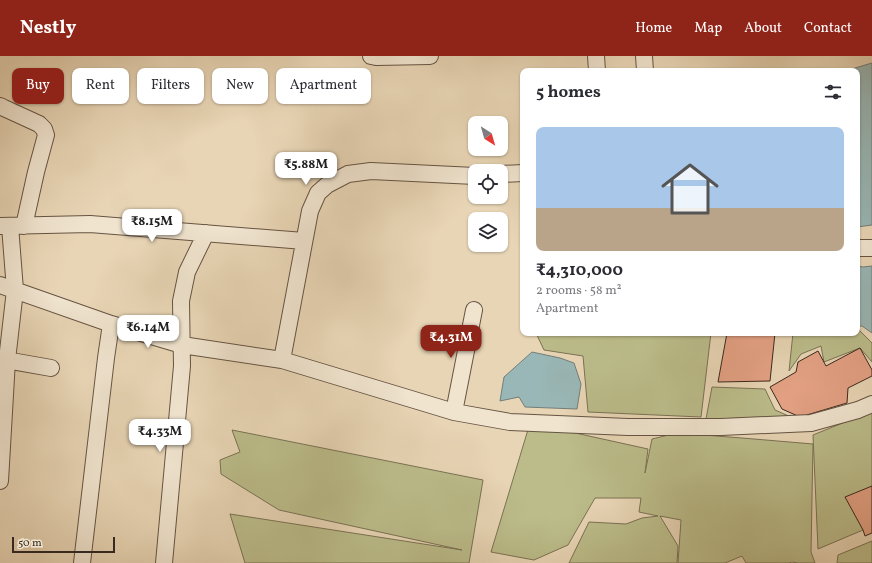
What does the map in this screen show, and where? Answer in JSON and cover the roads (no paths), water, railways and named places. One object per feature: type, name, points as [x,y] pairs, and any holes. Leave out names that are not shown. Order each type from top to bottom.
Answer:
[{"type":"street","points":[[371,56],[430,56]]},
{"type":"street","points":[[596,56],[597,68]]},
{"type":"street","points":[[644,56],[645,68]]},
{"type":"street","points":[[0,106],[39,124],[44,129],[46,135],[36,172],[11,226],[3,360],[0,481]]},
{"type":"street","points":[[282,360],[310,211],[318,193],[327,185],[348,174],[371,171],[468,176]]},
{"type":"street","points":[[508,174],[520,173]]},
{"type":"street","points":[[11,226],[90,224],[304,242]]},
{"type":"street","points":[[164,563],[182,366],[181,301],[187,272],[206,233]]},
{"type":"street","points":[[860,248],[872,248]]},
{"type":"street","points":[[8,287],[111,324],[182,345],[282,360],[370,386],[429,406],[510,422],[628,427],[721,427],[811,423],[858,410],[872,404]]},
{"type":"street","points":[[454,412],[474,310]]},
{"type":"street","points":[[82,563],[111,324]]},
{"type":"street","points":[[3,360],[50,368]]},
{"type":"water","points":[[872,63],[872,225],[860,227],[860,68],[855,68]]},
{"type":"water","points":[[860,266],[872,266],[872,333],[860,326]]},
{"type":"water","points":[[532,352],[560,358],[574,363],[581,384],[577,409],[525,407],[519,397],[500,401],[504,377]]}]
